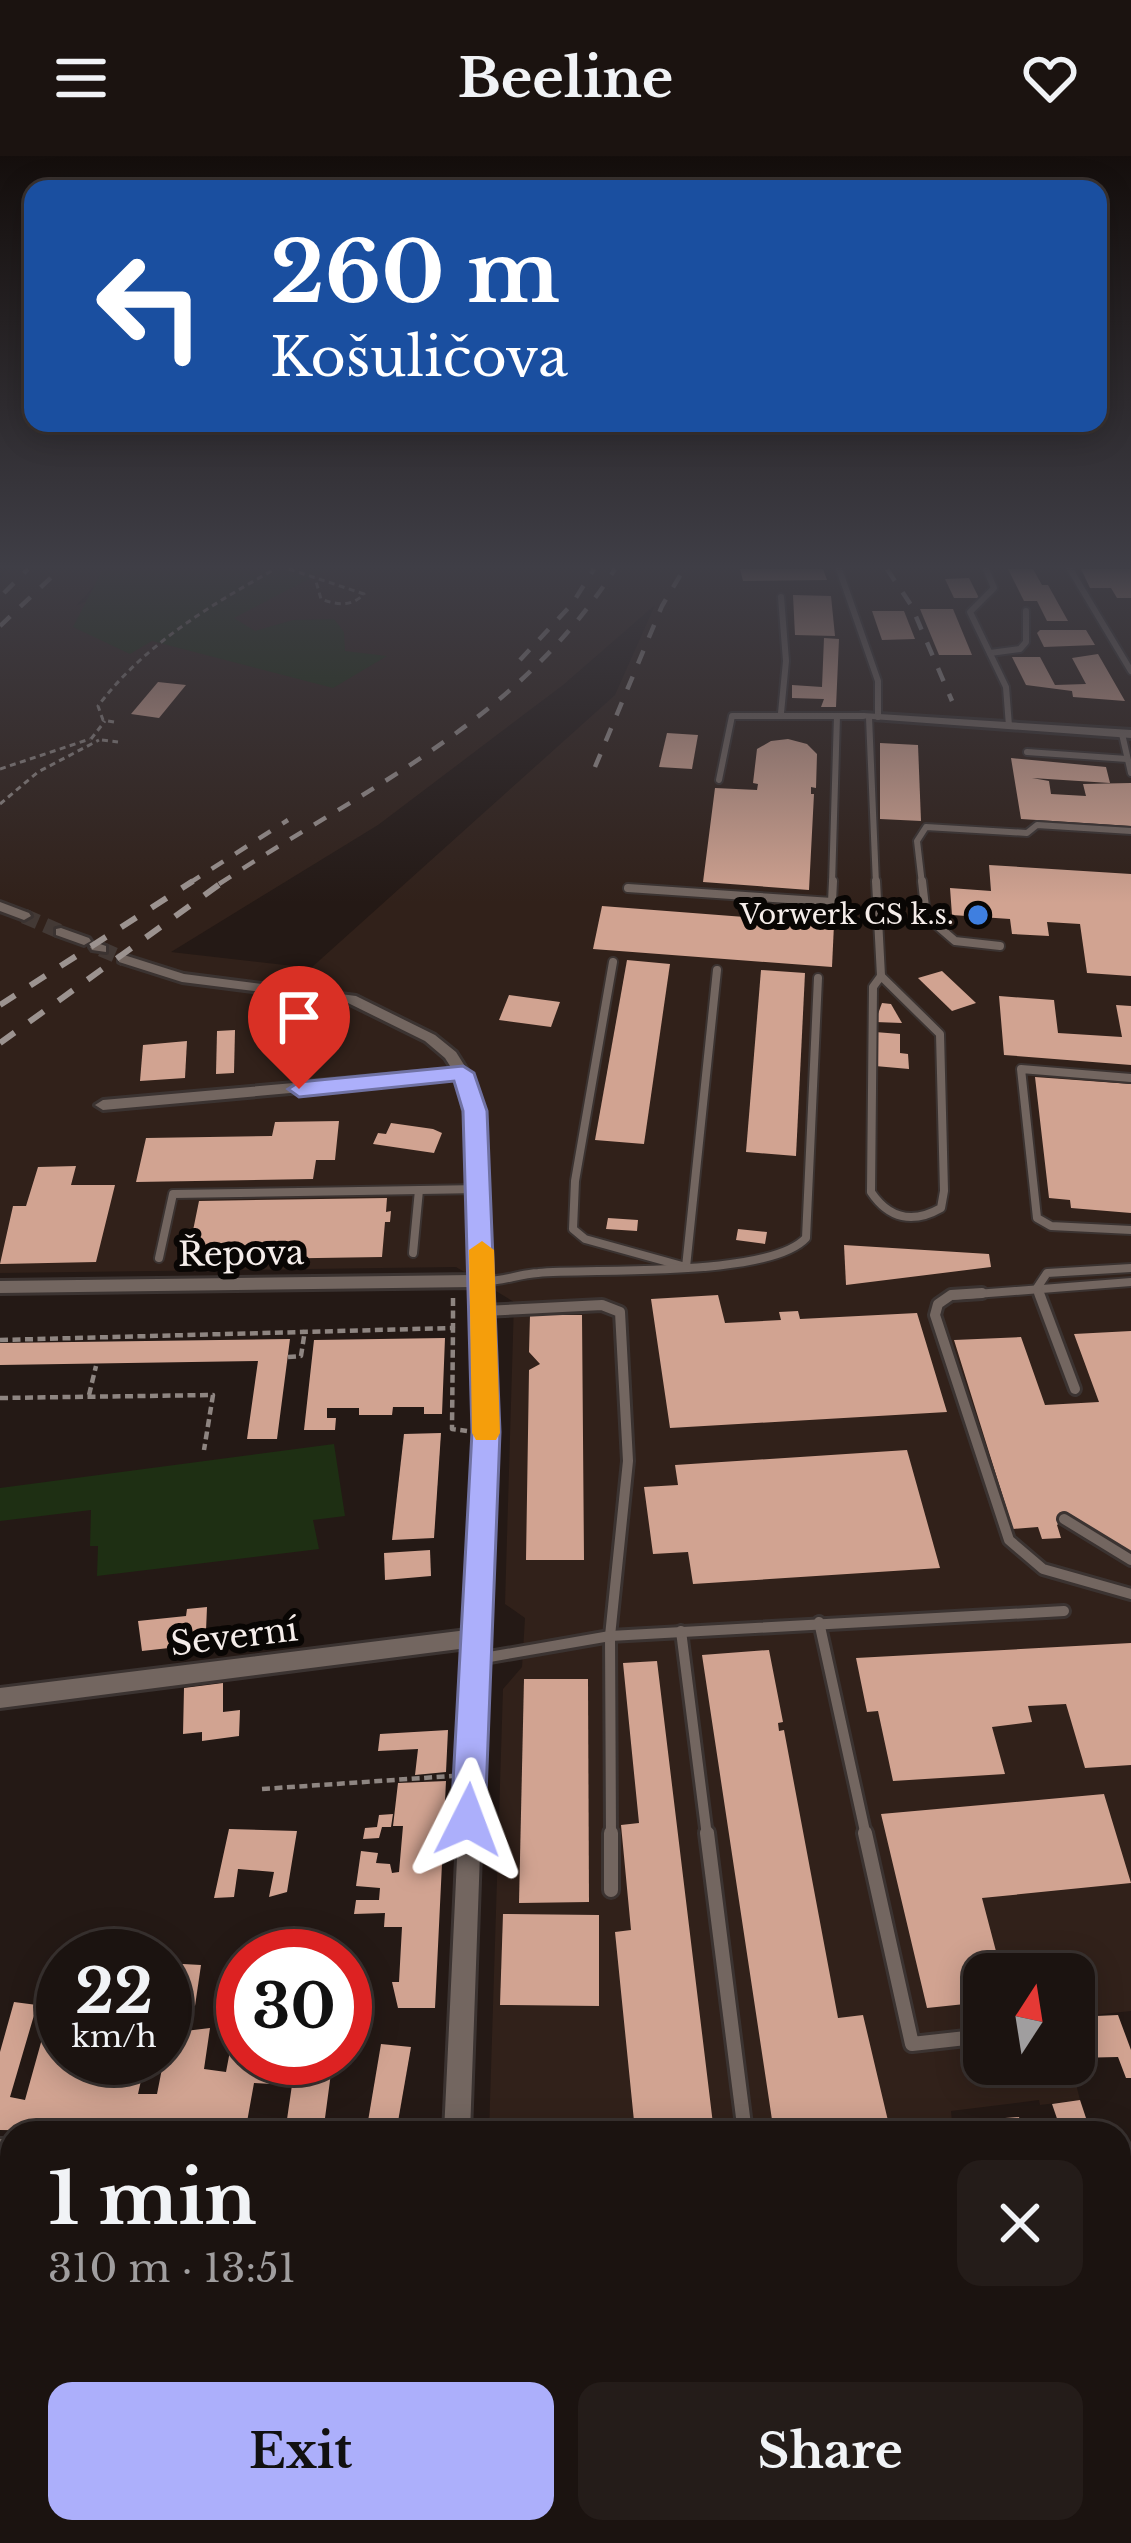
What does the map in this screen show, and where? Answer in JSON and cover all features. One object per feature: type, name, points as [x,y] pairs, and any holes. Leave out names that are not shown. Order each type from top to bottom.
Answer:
[{"type":"street","points":[[870,717],[1127,734]]},
{"type":"street","points":[[0,906],[24,916]]},
{"type":"street","points":[[61,932],[94,946]]},
{"type":"street","points":[[124,959],[182,978],[350,999],[430,1038],[463,1073],[475,1111],[486,1432],[457,2121]]},
{"type":"street","points":[[103,1105],[463,1073]]},
{"type":"street","points":[[126,1127],[130,1103]]},
{"type":"street","name":"Řepova","points":[[0,1287],[482,1280]]},
{"type":"street","name":"Severní","points":[[0,1698],[477,1649]]},
{"type":"lane","points":[[781,713],[784,680]]},
{"type":"lane","points":[[878,680],[870,717],[867,808],[877,860],[880,976],[873,987],[872,1010],[871,1192],[881,1210],[902,1219],[928,1218],[941,1208],[944,1191],[940,1034],[880,976]]},
{"type":"lane","points":[[1003,680],[1010,726]]},
{"type":"lane","points":[[719,780],[732,716],[870,717]]},
{"type":"lane","points":[[628,888],[832,902],[837,716]]},
{"type":"lane","points":[[1127,734],[1131,773]]},
{"type":"lane","points":[[1027,752],[1127,759]]},
{"type":"lane","points":[[1000,946],[955,941],[926,916],[917,841],[926,827],[1027,833],[1037,825],[1131,831]]},
{"type":"lane","points":[[613,962],[575,1180],[573,1229],[585,1239],[686,1267]]},
{"type":"lane","points":[[686,1267],[717,970]]},
{"type":"lane","points":[[482,1280],[497,1282],[531,1273],[748,1263],[794,1251],[806,1238],[818,979]]},
{"type":"lane","points":[[1131,1078],[1021,1069],[1037,1219],[1051,1226],[1131,1230]]},
{"type":"lane","points":[[159,1258],[172,1194],[480,1189]]},
{"type":"lane","points":[[413,1252],[419,1190]]},
{"type":"lane","points":[[1037,1288],[1047,1273],[1131,1268]]},
{"type":"lane","points":[[1131,1282],[951,1294],[938,1304],[935,1316],[1009,1540],[1043,1569],[1131,1594]]},
{"type":"lane","points":[[1037,1288],[1076,1389]]},
{"type":"lane","points":[[484,1311],[602,1305],[620,1312],[628,1461],[610,1636],[610,1891]]},
{"type":"lane","points":[[1064,1519],[1131,1560]]},
{"type":"lane","points":[[477,1649],[818,1622],[1064,1611]]},
{"type":"lane","points":[[818,1622],[912,2044],[963,2038]]},
{"type":"lane","points":[[681,1631],[743,2121]]},
{"type":"path","points":[[105,721],[98,706],[120,680]]},
{"type":"path","points":[[105,721],[113,722]]},
{"type":"path","points":[[90,739],[105,721]]},
{"type":"path","points":[[0,769],[90,739],[118,742]]},
{"type":"path","points":[[0,804],[38,772],[99,740]]},
{"type":"path","points":[[446,1292],[453,1297],[452,1429],[467,1429],[469,1434]]},
{"type":"path","points":[[0,1340],[453,1328]]},
{"type":"path","points":[[288,1357],[302,1357],[305,1330]]},
{"type":"path","points":[[89,1396],[96,1366]]},
{"type":"path","points":[[0,1398],[213,1395],[204,1450]]},
{"type":"path","points":[[262,1789],[470,1775]]},
{"type":"shaded area","points":[[0,680],[568,680],[378,825],[171,952],[311,968],[615,695],[621,680],[1131,680],[1131,2011],[1095,2015],[1095,1953],[963,1953],[963,2085],[1076,2085],[1080,2100],[951,2111],[952,2121],[489,2121],[503,1689],[522,1667],[525,1618],[505,1604],[514,1302],[456,1267],[0,1273]]},
{"type":"green space","points":[[304,680],[346,680],[333,688]]},
{"type":"green space","points":[[334,1444],[345,1516],[313,1520],[319,1549],[97,1576],[98,1546],[90,1546],[91,1510],[0,1521],[0,1488]]},
{"type":"building","points":[[822,680],[837,680],[836,707],[821,707],[824,699],[792,698],[792,685],[822,687]]},
{"type":"building","points":[[1024,680],[1053,680],[1055,685],[1086,684],[1084,680],[1113,680],[1125,701],[1073,697],[1072,691],[1026,685]]},
{"type":"building","points":[[158,682],[186,685],[159,718],[131,714]]},
{"type":"building","points":[[667,733],[698,735],[692,769],[659,767]]},
{"type":"building","points":[[788,739],[807,744],[817,754],[816,788],[811,787],[809,890],[703,882],[715,788],[757,790],[758,784],[753,783],[757,749]]},
{"type":"building","points":[[880,743],[918,745],[921,821],[880,819]]},
{"type":"building","points":[[1011,758],[1106,767],[1110,783],[1032,778],[1049,781],[1051,794],[1086,796],[1083,784],[1131,783],[1131,826],[1021,819]]},
{"type":"building","points":[[989,865],[1131,874],[1131,976],[1087,973],[1080,924],[1047,922],[1049,936],[1012,934],[1010,919],[952,915],[950,888],[991,891]]},
{"type":"building","points":[[602,906],[834,924],[832,967],[593,949]]},
{"type":"building","points":[[627,960],[670,964],[644,1144],[595,1140]]},
{"type":"building","points":[[761,970],[805,973],[796,1156],[746,1152]]},
{"type":"building","points":[[942,971],[976,1003],[952,1011],[918,978]]},
{"type":"building","points":[[509,995],[560,1002],[551,1027],[499,1020]]},
{"type":"building","points":[[999,996],[1054,1000],[1058,1033],[1122,1037],[1116,1005],[1131,1006],[1131,1065],[1004,1055]]},
{"type":"building","points":[[882,1003],[891,1004],[902,1023],[875,1022]]},
{"type":"building","points":[[331,1023],[329,1046],[311,1047],[311,1036],[266,1039],[266,1028]]},
{"type":"building","points":[[235,1030],[234,1073],[216,1074],[217,1031]]},
{"type":"building","points":[[875,1032],[900,1034],[900,1053],[908,1054],[909,1069],[875,1066]]},
{"type":"building","points":[[187,1041],[185,1078],[140,1081],[143,1045]]},
{"type":"building","points":[[1035,1077],[1131,1084],[1131,1213],[1071,1208],[1070,1200],[1049,1198]]},
{"type":"building","points":[[339,1121],[335,1160],[316,1160],[313,1179],[136,1182],[146,1138],[272,1136],[275,1122]]},
{"type":"building","points":[[391,1123],[442,1133],[434,1153],[373,1144]]},
{"type":"building","points":[[76,1166],[71,1185],[115,1185],[96,1262],[0,1264],[13,1206],[26,1206],[38,1167]]},
{"type":"building","points":[[387,1198],[386,1212],[391,1211],[390,1222],[385,1222],[382,1257],[187,1260],[199,1201]]},
{"type":"building","points":[[608,1218],[638,1220],[637,1231],[606,1229]]},
{"type":"building","points":[[738,1229],[767,1232],[765,1244],[736,1240]]},
{"type":"building","points":[[844,1245],[989,1254],[991,1267],[846,1285]]},
{"type":"building","points":[[718,1295],[725,1323],[781,1320],[779,1312],[798,1311],[800,1319],[917,1313],[947,1412],[670,1428],[651,1299]]},
{"type":"building","points":[[530,1315],[582,1315],[584,1560],[526,1560],[529,1370],[540,1364],[529,1352]]},
{"type":"building","points":[[1131,1331],[1131,1553],[1070,1514],[1057,1525],[1061,1538],[1042,1539],[1038,1527],[1013,1529],[954,1340],[1021,1337],[1045,1405],[1099,1402],[1074,1334]]},
{"type":"building","points":[[445,1338],[442,1414],[424,1414],[424,1407],[393,1407],[392,1415],[327,1408],[327,1418],[336,1418],[335,1430],[304,1430],[314,1340]]},
{"type":"building","points":[[290,1339],[277,1439],[247,1439],[258,1361],[0,1365],[0,1343]]},
{"type":"building","points":[[441,1433],[434,1538],[392,1540],[404,1434]]},
{"type":"building","points":[[907,1450],[940,1568],[693,1584],[688,1552],[653,1554],[644,1487],[678,1485],[675,1465]]},
{"type":"building","points":[[430,1550],[431,1576],[385,1580],[384,1553]]},
{"type":"building","points":[[207,1607],[206,1631],[187,1632],[187,1646],[142,1651],[138,1621],[186,1616],[187,1609]]},
{"type":"building","points":[[1131,1643],[1131,1765],[1085,1768],[1066,1704],[1028,1706],[1032,1722],[992,1727],[1005,1774],[893,1781],[878,1711],[867,1712],[856,1658]]},
{"type":"building","points":[[769,1650],[783,1722],[778,1723],[779,1731],[784,1730],[838,2018],[863,2015],[888,2121],[772,2121],[702,1655]]},
{"type":"building","points":[[657,1661],[713,2121],[634,2121],[615,1932],[631,1930],[621,1825],[639,1823],[623,1663]]},
{"type":"building","points":[[524,1679],[588,1679],[589,1902],[519,1903]]},
{"type":"building","points":[[223,1683],[223,1712],[240,1710],[239,1736],[202,1741],[202,1732],[183,1734],[184,1688]]},
{"type":"building","points":[[448,1730],[446,1772],[415,1775],[418,1749],[378,1751],[380,1734]]},
{"type":"building","points":[[446,1781],[435,2008],[398,2008],[392,1982],[399,1982],[402,1927],[384,1927],[385,1913],[354,1914],[356,1900],[379,1900],[380,1888],[356,1886],[361,1851],[378,1853],[376,1863],[390,1864],[392,1873],[399,1872],[403,1826],[393,1826],[398,1783]]},
{"type":"building","points":[[1104,1794],[1131,1883],[982,1898],[996,1953],[963,1953],[963,2004],[927,2008],[881,1814]]},
{"type":"building","points":[[393,1814],[391,1827],[382,1827],[379,1838],[363,1839],[365,1828],[377,1827],[379,1815]]},
{"type":"building","points":[[229,1829],[297,1831],[287,1892],[269,1897],[274,1872],[238,1869],[234,1897],[214,1898]]},
{"type":"building","points":[[503,1914],[599,1915],[599,2006],[500,2005]]},
{"type":"building","points":[[192,1964],[201,1965],[192,2006]]},
{"type":"building","points":[[14,2002],[36,2005],[10,2097],[25,2100],[36,2060],[36,2085],[140,2085],[138,2094],[157,2094],[159,2085],[192,2085],[192,2030],[210,2028],[204,2069],[216,2071],[216,2085],[254,2085],[247,2121],[0,2121],[0,2052]]},
{"type":"building","points":[[1118,2015],[1131,2050],[1131,2078],[1126,2078],[1118,2057],[1095,2058],[1095,2016]]},
{"type":"building","points":[[381,2044],[411,2047],[398,2121],[368,2121]]},
{"type":"building","points":[[292,2085],[329,2085],[325,2121],[287,2121]]},
{"type":"building","points":[[1080,2100],[1087,2121],[1058,2121],[1052,2104]]},
{"type":"tunnel","points":[[24,916],[61,932]]},
{"type":"tunnel","points":[[101,949],[124,959]]},
{"type":"railway","points":[[219,884],[435,748],[520,680]]},
{"type":"railway","points":[[595,767],[631,680]]},
{"type":"railway","points":[[943,680],[952,701]]},
{"type":"railway","points":[[188,884],[288,820]]},
{"type":"railway","points":[[0,1005],[193,881]]},
{"type":"railway","points":[[0,1043],[224,881]]},
{"type":"slow traffic","points":[[482,1250],[486,1433]]},
{"type":"place","name":"Vorwerk CS k.s.","points":[[978,915]]},
{"type":"route","points":[[299,1089],[463,1073],[475,1111],[486,1432],[468,1820]]}]
